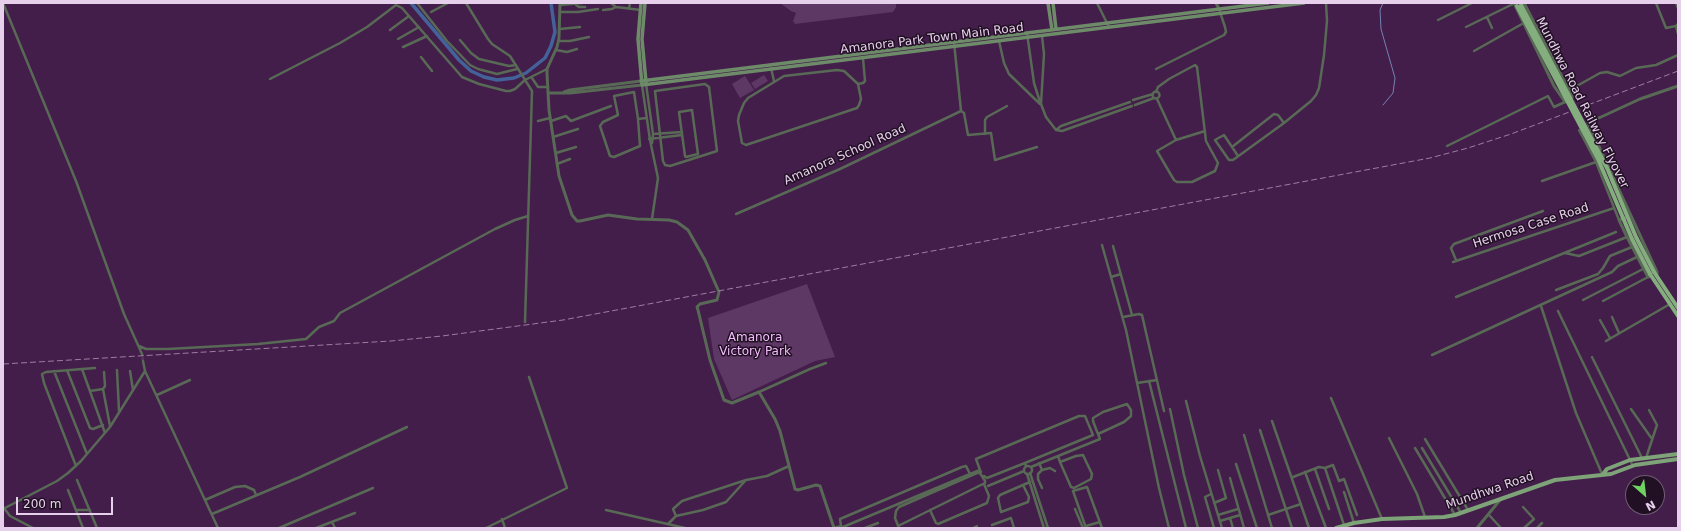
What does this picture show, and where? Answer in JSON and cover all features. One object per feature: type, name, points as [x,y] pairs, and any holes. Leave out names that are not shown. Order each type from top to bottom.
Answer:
[{"type":"highway","name":"Mundhwa Road Railway Flyover","points":[[1518,4],[1608,168],[1654,281],[1678,316]]},
{"type":"highway","name":"Mundhwa Road Railway Flyover","points":[[1651,275],[1657,277],[1678,308]]},
{"type":"main road","points":[[641,3],[644,82]]},
{"type":"main road","points":[[642,10],[645,3]]},
{"type":"main road","points":[[1048,3],[1054,30]]},
{"type":"main road","points":[[1053,3],[1054,30]]},
{"type":"main road","name":"Amanora Park Town Main Road","points":[[771,67],[863,58],[954,44],[999,41],[1054,30],[1268,3]]},
{"type":"main road","name":"Amanora Park Town Main Road","points":[[644,82],[1028,35],[1042,36],[1304,3]]},
{"type":"main road","name":"Mundhwa Road","points":[[1602,474],[1607,469],[1630,460],[1678,454]]},
{"type":"main road","name":"Mundhwa Road","points":[[1336,528],[1354,523],[1382,519],[1455,515],[1555,480],[1611,474],[1649,462],[1678,459]]},
{"type":"street","points":[[3,3],[76,180],[124,314],[142,354]]},
{"type":"street","points":[[418,3],[447,41],[470,65],[478,69],[497,74],[517,69]]},
{"type":"street","points":[[431,12],[448,3]]},
{"type":"street","points":[[466,3],[488,39],[510,56],[532,91],[525,322]]},
{"type":"street","points":[[582,3],[560,4],[561,12],[559,41],[547,69],[551,120],[557,164],[562,188],[572,215],[577,221],[608,215],[637,219],[668,220],[678,222],[686,228],[711,272],[719,292],[718,299],[700,304],[698,310],[710,360],[724,400],[732,403],[826,363]]},
{"type":"street","points":[[612,3],[616,7]]},
{"type":"street","points":[[629,8],[630,3]]},
{"type":"street","points":[[1097,3],[1109,27]]},
{"type":"street","points":[[1156,69],[1224,35],[1226,32],[1216,3]]},
{"type":"street","points":[[1238,156],[1224,135],[1215,140],[1229,160],[1233,160],[1284,123],[1311,101],[1319,88],[1325,48],[1327,21],[1326,3]]},
{"type":"street","points":[[1438,20],[1472,3]]},
{"type":"street","points":[[1656,3],[1666,28],[1677,25],[1678,34]]},
{"type":"street","points":[[1676,3],[1678,8]]},
{"type":"street","points":[[270,79],[340,43],[366,27],[395,4],[402,8],[462,77],[479,84],[506,91],[515,89],[525,80],[532,78],[547,69]]},
{"type":"street","points":[[575,4],[579,7],[585,7]]},
{"type":"street","points":[[1466,27],[1518,4]]},
{"type":"street","points":[[1518,4],[1522,24],[1564,102]]},
{"type":"street","points":[[1447,146],[1548,96],[1554,107],[1572,98],[1544,42],[1518,4]]},
{"type":"street","points":[[603,10],[616,7],[642,10]]},
{"type":"street","points":[[561,12],[578,12],[598,9]]},
{"type":"street","points":[[390,30],[409,16]]},
{"type":"street","points":[[1486,17],[1492,28]]},
{"type":"street","points":[[1474,51],[1522,24]]},
{"type":"street","points":[[398,39],[419,27]]},
{"type":"street","points":[[560,29],[580,27]]},
{"type":"street","points":[[1028,35],[1034,84],[1046,117],[1056,130],[1062,132],[1154,99],[1160,94],[1154,93],[1061,126],[1056,130]]},
{"type":"street","points":[[403,47],[427,36]]},
{"type":"street","points":[[1041,104],[1044,54],[1042,36]]},
{"type":"street","points":[[559,41],[570,41],[589,37]]},
{"type":"street","points":[[460,40],[471,53],[479,59],[508,66],[516,65]]},
{"type":"street","points":[[999,41],[1004,63],[1009,74],[1041,104]]},
{"type":"street","points":[[1535,47],[1544,42]]},
{"type":"street","points":[[954,44],[961,111],[964,113],[968,134],[991,134],[995,160],[1036,147]]},
{"type":"street","points":[[556,50],[567,52],[577,49]]},
{"type":"street","points":[[1568,88],[1575,87],[1600,73],[1607,72],[1620,76],[1636,68],[1656,65],[1678,55]]},
{"type":"street","points":[[421,57],[432,71]]},
{"type":"street","points":[[858,84],[865,81],[863,58]]},
{"type":"street","points":[[1154,99],[1154,93],[1158,87],[1169,79],[1196,66],[1198,70],[1207,143],[1218,162],[1215,171],[1192,182],[1183,183],[1174,180],[1157,153],[1158,150],[1176,140],[1205,131]]},
{"type":"street","points":[[771,67],[774,82]]},
{"type":"street","points":[[837,70],[844,71],[858,84],[861,99],[857,108],[744,145],[742,143],[738,121],[744,103],[748,98],[786,75],[837,70]]},
{"type":"street","points":[[532,78],[538,87],[548,87]]},
{"type":"street","points":[[644,82],[649,139],[658,178],[652,219]]},
{"type":"street","points":[[644,82],[653,134],[651,144]]},
{"type":"street","name":"Amanora Park Town Main Road","points":[[549,94],[563,92],[570,94],[594,88],[644,82]]},
{"type":"street","points":[[706,84],[709,86],[717,150],[716,152],[668,166],[663,163],[660,138],[655,91],[706,84]]},
{"type":"street","points":[[1657,277],[1657,272],[1588,123],[1640,99],[1678,86]]},
{"type":"street","points":[[633,92],[635,93],[638,119],[640,146],[614,157],[610,156],[600,126],[603,122],[618,115],[614,96],[633,92]]},
{"type":"street","points":[[1149,95],[1154,99],[1176,140]]},
{"type":"street","points":[[1132,101],[1134,105]]},
{"type":"street","points":[[538,121],[551,120],[566,116],[571,121],[611,106]]},
{"type":"street","points":[[985,134],[986,117],[1007,106]]},
{"type":"street","points":[[692,110],[698,154],[685,157],[682,134],[679,112],[692,110]]},
{"type":"street","name":"Amanora School Road","points":[[736,214],[840,169],[961,111]]},
{"type":"street","points":[[1232,147],[1274,114],[1278,115],[1284,123]]},
{"type":"street","points":[[638,119],[646,118]]},
{"type":"street","points":[[553,138],[578,129]]},
{"type":"street","points":[[1579,130],[1596,162],[1626,237],[1643,269],[1651,275],[1603,301]]},
{"type":"street","points":[[653,134],[682,134]]},
{"type":"street","points":[[649,139],[682,134]]},
{"type":"street","points":[[556,153],[576,146]]},
{"type":"street","points":[[557,164],[570,159]]},
{"type":"street","points":[[1542,182],[1596,162]]},
{"type":"street","name":"Hermosa Case Road","points":[[1543,211],[1454,244],[1451,248],[1455,261],[1614,208]]},
{"type":"street","points":[[139,346],[146,349],[168,349],[258,344],[306,339],[319,327],[334,321],[342,311],[495,230],[515,220],[528,216]]},
{"type":"street","points":[[1620,220],[1630,216]]},
{"type":"street","points":[[1456,297],[1616,232]]},
{"type":"street","points":[[1565,253],[1579,256],[1626,237]]},
{"type":"street","points":[[1102,245],[1122,318],[1169,528]]},
{"type":"street","points":[[1113,246],[1132,315]]},
{"type":"street","points":[[1556,290],[1598,274],[1604,268],[1610,256],[1632,247]]},
{"type":"street","points":[[1432,355],[1541,306],[1612,272],[1618,266],[1637,257]]},
{"type":"street","points":[[1583,300],[1643,269]]},
{"type":"street","points":[[1111,277],[1121,274]]},
{"type":"street","points":[[1606,340],[1670,304]]},
{"type":"street","points":[[1541,306],[1576,413],[1602,474]]},
{"type":"street","points":[[1558,311],[1633,466]]},
{"type":"street","points":[[1122,318],[1132,315],[1142,315],[1164,410]]},
{"type":"street","points":[[1612,317],[1619,333]]},
{"type":"street","points":[[1600,320],[1610,338]]},
{"type":"street","points":[[1592,357],[1644,458]]},
{"type":"street","points":[[143,361],[145,371],[218,528]]},
{"type":"street","points":[[76,466],[42,376],[44,372],[95,368]]},
{"type":"street","points":[[82,369],[105,433]]},
{"type":"street","points":[[67,370],[90,428],[93,429],[102,425]]},
{"type":"street","points":[[117,370],[119,412]]},
{"type":"street","points":[[54,371],[87,454]]},
{"type":"street","points":[[130,371],[132,390]]},
{"type":"street","points":[[33,528],[8,515],[4,509],[56,481],[76,466],[110,427],[145,371]]},
{"type":"street","points":[[104,372],[105,387],[103,388],[110,427]]},
{"type":"street","points":[[486,528],[567,488],[528,377]]},
{"type":"street","points":[[157,395],[190,380]]},
{"type":"street","points":[[1137,382],[1157,380]]},
{"type":"street","points":[[1149,381],[1186,528]]},
{"type":"street","points":[[90,391],[103,388]]},
{"type":"street","points":[[759,392],[775,418],[780,431],[796,490],[816,485],[820,486],[834,528],[841,526],[843,527],[980,470]]},
{"type":"street","points":[[1331,398],[1382,519]]},
{"type":"street","points":[[1186,401],[1211,494],[1222,528]]},
{"type":"street","points":[[1031,467],[1100,439],[1098,434],[1093,421],[1093,418],[1108,410],[1127,404],[1131,410],[1131,416],[1124,422],[1098,434]]},
{"type":"street","points":[[1170,409],[1184,475],[1198,528]]},
{"type":"street","points":[[1631,409],[1653,439]]},
{"type":"street","points":[[1644,458],[1653,439],[1657,425],[1649,410]]},
{"type":"street","points":[[1079,416],[1085,416],[1093,435],[1026,464],[987,478],[980,470],[976,459],[1079,416]]},
{"type":"street","points":[[1272,421],[1293,477],[1309,528]]},
{"type":"street","points":[[212,514],[314,471],[407,427]]},
{"type":"street","points":[[1260,430],[1292,528]]},
{"type":"street","points":[[1244,435],[1272,528]]},
{"type":"street","points":[[1389,438],[1417,494],[1425,517]]},
{"type":"street","points":[[1425,439],[1468,511]]},
{"type":"street","points":[[1415,448],[1455,515]]},
{"type":"street","points":[[1422,448],[1461,513]]},
{"type":"street","points":[[1058,456],[1060,462],[1071,487],[1074,488],[1091,479],[1092,474],[1083,456],[1076,456],[1060,462]]},
{"type":"street","points":[[1039,463],[1042,470]]},
{"type":"street","points":[[1026,464],[1031,467]]},
{"type":"street","points":[[1024,471],[1026,464]]},
{"type":"street","points":[[1236,464],[1249,499],[1257,528]]},
{"type":"street","points":[[1293,477],[1315,469],[1333,465],[1339,481],[1344,479],[1358,515]]},
{"type":"street","points":[[676,516],[673,509],[682,501],[746,480],[766,476],[789,466]]},
{"type":"street","points":[[841,526],[840,519],[962,467],[966,466],[970,474]]},
{"type":"street","points":[[1028,474],[1032,471],[1031,467]]},
{"type":"street","points":[[1042,488],[1038,479],[1038,474],[1042,470],[1050,468],[1055,471]]},
{"type":"street","points":[[1325,468],[1345,526]]},
{"type":"street","points":[[1315,469],[1329,509]]},
{"type":"street","points":[[1214,503],[1226,498],[1218,470]]},
{"type":"street","points":[[1024,471],[1028,474],[1048,528]]},
{"type":"street","points":[[988,486],[1024,471]]},
{"type":"street","points":[[1306,472],[1326,528]]},
{"type":"street","points":[[930,510],[936,523],[938,524],[986,503],[988,496],[984,484],[985,481],[980,473],[899,507],[896,511],[895,518],[898,527],[930,510],[984,484]]},
{"type":"street","points":[[1028,474],[1044,528]]},
{"type":"street","points":[[1230,478],[1244,528]]},
{"type":"street","points":[[78,480],[97,528]]},
{"type":"street","points":[[668,524],[676,516],[703,510],[726,502],[746,480]]},
{"type":"street","points":[[1023,485],[1029,497],[1028,502],[1001,512],[998,498],[1023,485],[1030,482]]},
{"type":"street","points":[[205,500],[234,487],[245,486],[254,490],[256,495]]},
{"type":"street","points":[[1085,527],[1073,491],[1087,487],[1102,528]]},
{"type":"street","points":[[279,528],[373,488]]},
{"type":"street","points":[[68,490],[83,528]]},
{"type":"street","points":[[1344,492],[1354,523]]},
{"type":"street","points":[[1211,494],[1205,497],[1214,528]]},
{"type":"street","points":[[1477,528],[1489,515],[1501,498]]},
{"type":"street","points":[[1268,515],[1301,504]]},
{"type":"street","points":[[1523,507],[1534,519],[1524,528]]},
{"type":"street","points":[[1075,509],[1085,527]]},
{"type":"street","points":[[1218,516],[1238,509]]},
{"type":"street","points":[[76,510],[90,510]]},
{"type":"street","points":[[606,510],[685,528]]},
{"type":"street","points":[[316,528],[356,513]]},
{"type":"street","points":[[1220,521],[1240,515]]},
{"type":"street","points":[[1489,515],[1501,528]]},
{"type":"street","points":[[992,525],[1011,518],[1014,528]]},
{"type":"street","points":[[1230,518],[1233,528]]},
{"type":"street","points":[[502,519],[505,528]]},
{"type":"street","points":[[332,522],[335,528]]},
{"type":"street","points":[[1085,527],[1100,522]]},
{"type":"street","points":[[865,528],[878,523]]},
{"type":"street","points":[[1536,528],[1542,523]]},
{"type":"street","points":[[973,528],[977,526]]},
{"type":"green space","points":[[780,3],[899,3],[896,4],[893,12],[795,24],[793,21],[796,13]]},
{"type":"green space","points":[[764,75],[768,81],[755,89],[751,83]]},
{"type":"green space","points":[[745,76],[754,90],[740,98],[732,84]]},
{"type":"green space","name":"Amanora Victory Park","points":[[807,284],[835,357],[815,361],[732,400],[714,359],[708,318]]},
{"type":"waterway","points":[[411,3],[459,60],[471,71],[484,77],[497,80],[514,78],[526,73],[545,58],[551,46],[555,32],[551,3]]},
{"type":"waterway","points":[[1383,3],[1380,10],[1381,29],[1395,78],[1393,93],[1383,105]]},
{"type":"tunnel","points":[[142,354],[143,361]]},
{"type":"railway","points":[[3,364],[391,341],[442,336],[563,320],[1430,158],[1468,148],[1511,134],[1678,71]]}]
